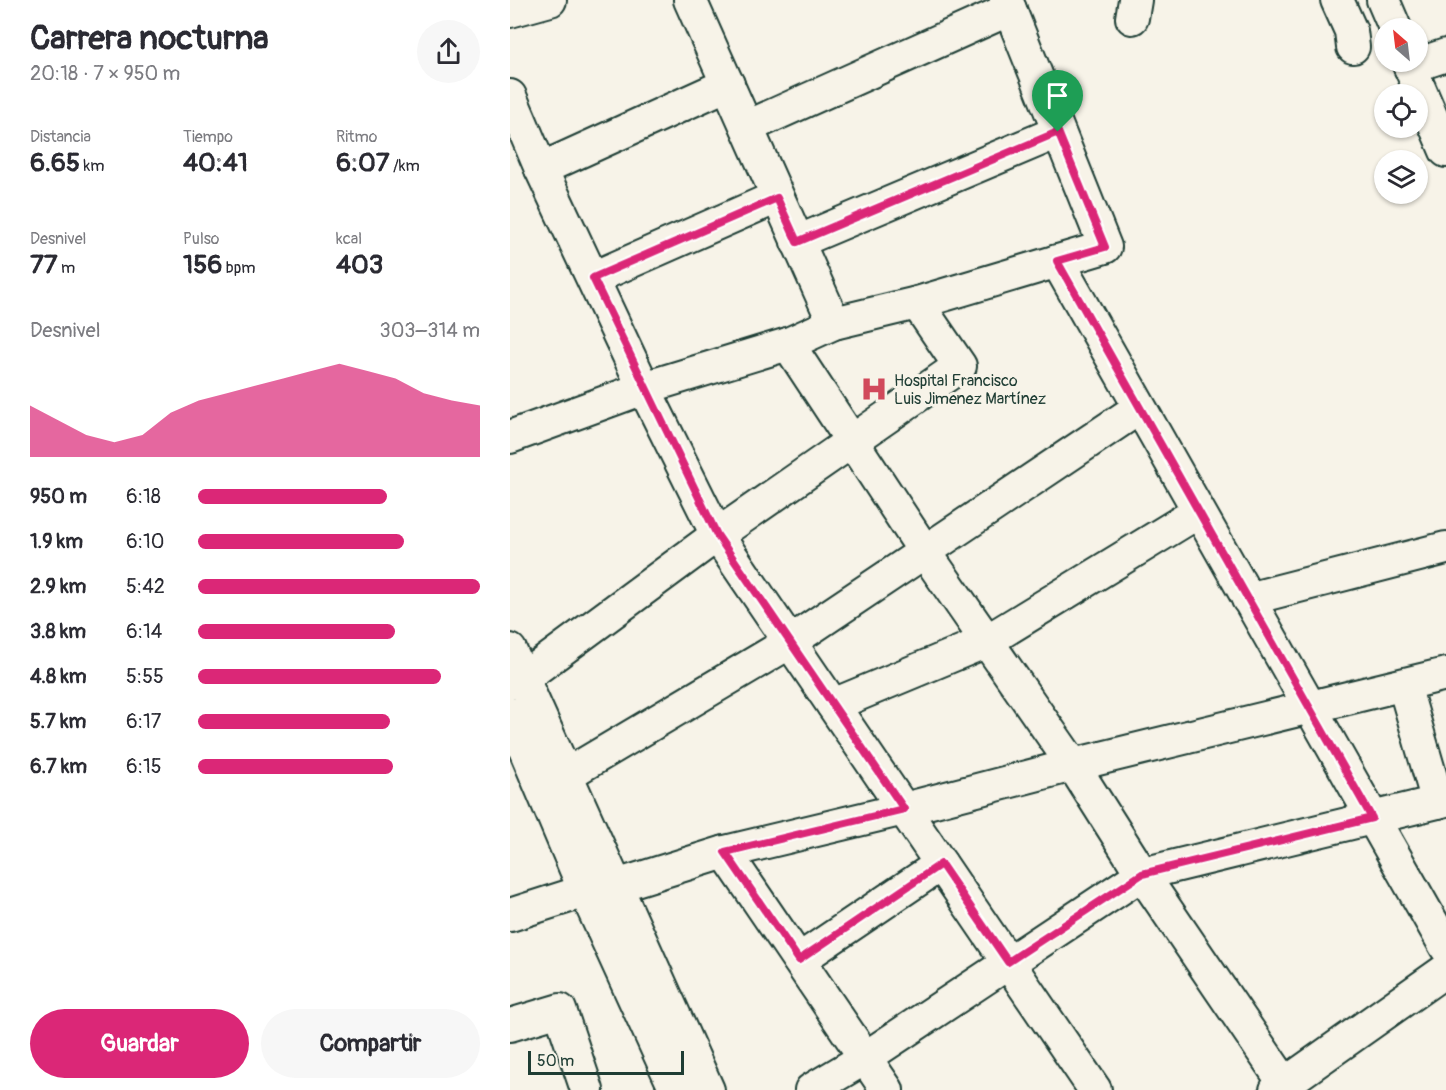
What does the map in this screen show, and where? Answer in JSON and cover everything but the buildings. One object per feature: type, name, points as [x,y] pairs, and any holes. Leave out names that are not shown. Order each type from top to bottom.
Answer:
[{"type":"street","points":[[510,11],[550,0]]},
{"type":"street","points":[[690,0],[834,323]]},
{"type":"street","points":[[1337,0],[1351,31],[1353,47]]},
{"type":"street","points":[[1383,0],[1391,18]]},
{"type":"street","points":[[510,437],[644,388],[788,345],[834,323],[917,303],[1105,247],[1008,5],[747,127]]},
{"type":"street","points":[[1428,59],[1446,55]]},
{"type":"street","points":[[1412,72],[1446,151]]},
{"type":"street","points":[[541,169],[728,84]]},
{"type":"street","points":[[510,96],[519,146],[541,169],[644,388],[717,535],[1095,1090]]},
{"type":"street","points":[[797,242],[1058,132]]},
{"type":"street","points":[[593,278],[777,198]]},
{"type":"street","points":[[1057,261],[1372,818],[1442,930]]},
{"type":"street","points":[[516,681],[717,535],[960,366],[917,303]]},
{"type":"street","points":[[788,345],[925,552],[1073,765],[1283,1088],[1446,970]]},
{"type":"street","points":[[536,769],[790,642],[1139,408]]},
{"type":"street","points":[[833,705],[987,640],[1198,512]]},
{"type":"street","points":[[1248,599],[1446,548]]},
{"type":"street","points":[[510,650],[536,769],[616,886],[708,1090]]},
{"type":"street","points":[[510,915],[585,891],[616,886],[725,852],[1446,674]]},
{"type":"street","points":[[811,1090],[864,1058],[1142,874],[1442,801],[1404,685]]},
{"type":"street","points":[[510,714],[536,769],[585,891],[676,1090]]},
{"type":"street","points":[[725,852],[887,1090]]},
{"type":"street","points":[[799,960],[941,864]]},
{"type":"street","points":[[510,1025],[560,1010],[587,1090]]},
{"type":"place","name":"Hospital Francisco Luis Jimenez Martínez","points":[[874,389]]},
{"type":"route","points":[[1058,132],[1105,247],[1057,261],[1372,818],[1142,874],[1008,962],[941,864],[799,960],[725,852],[904,809],[717,535],[644,388],[593,278],[777,198],[797,242],[1058,132]]}]
